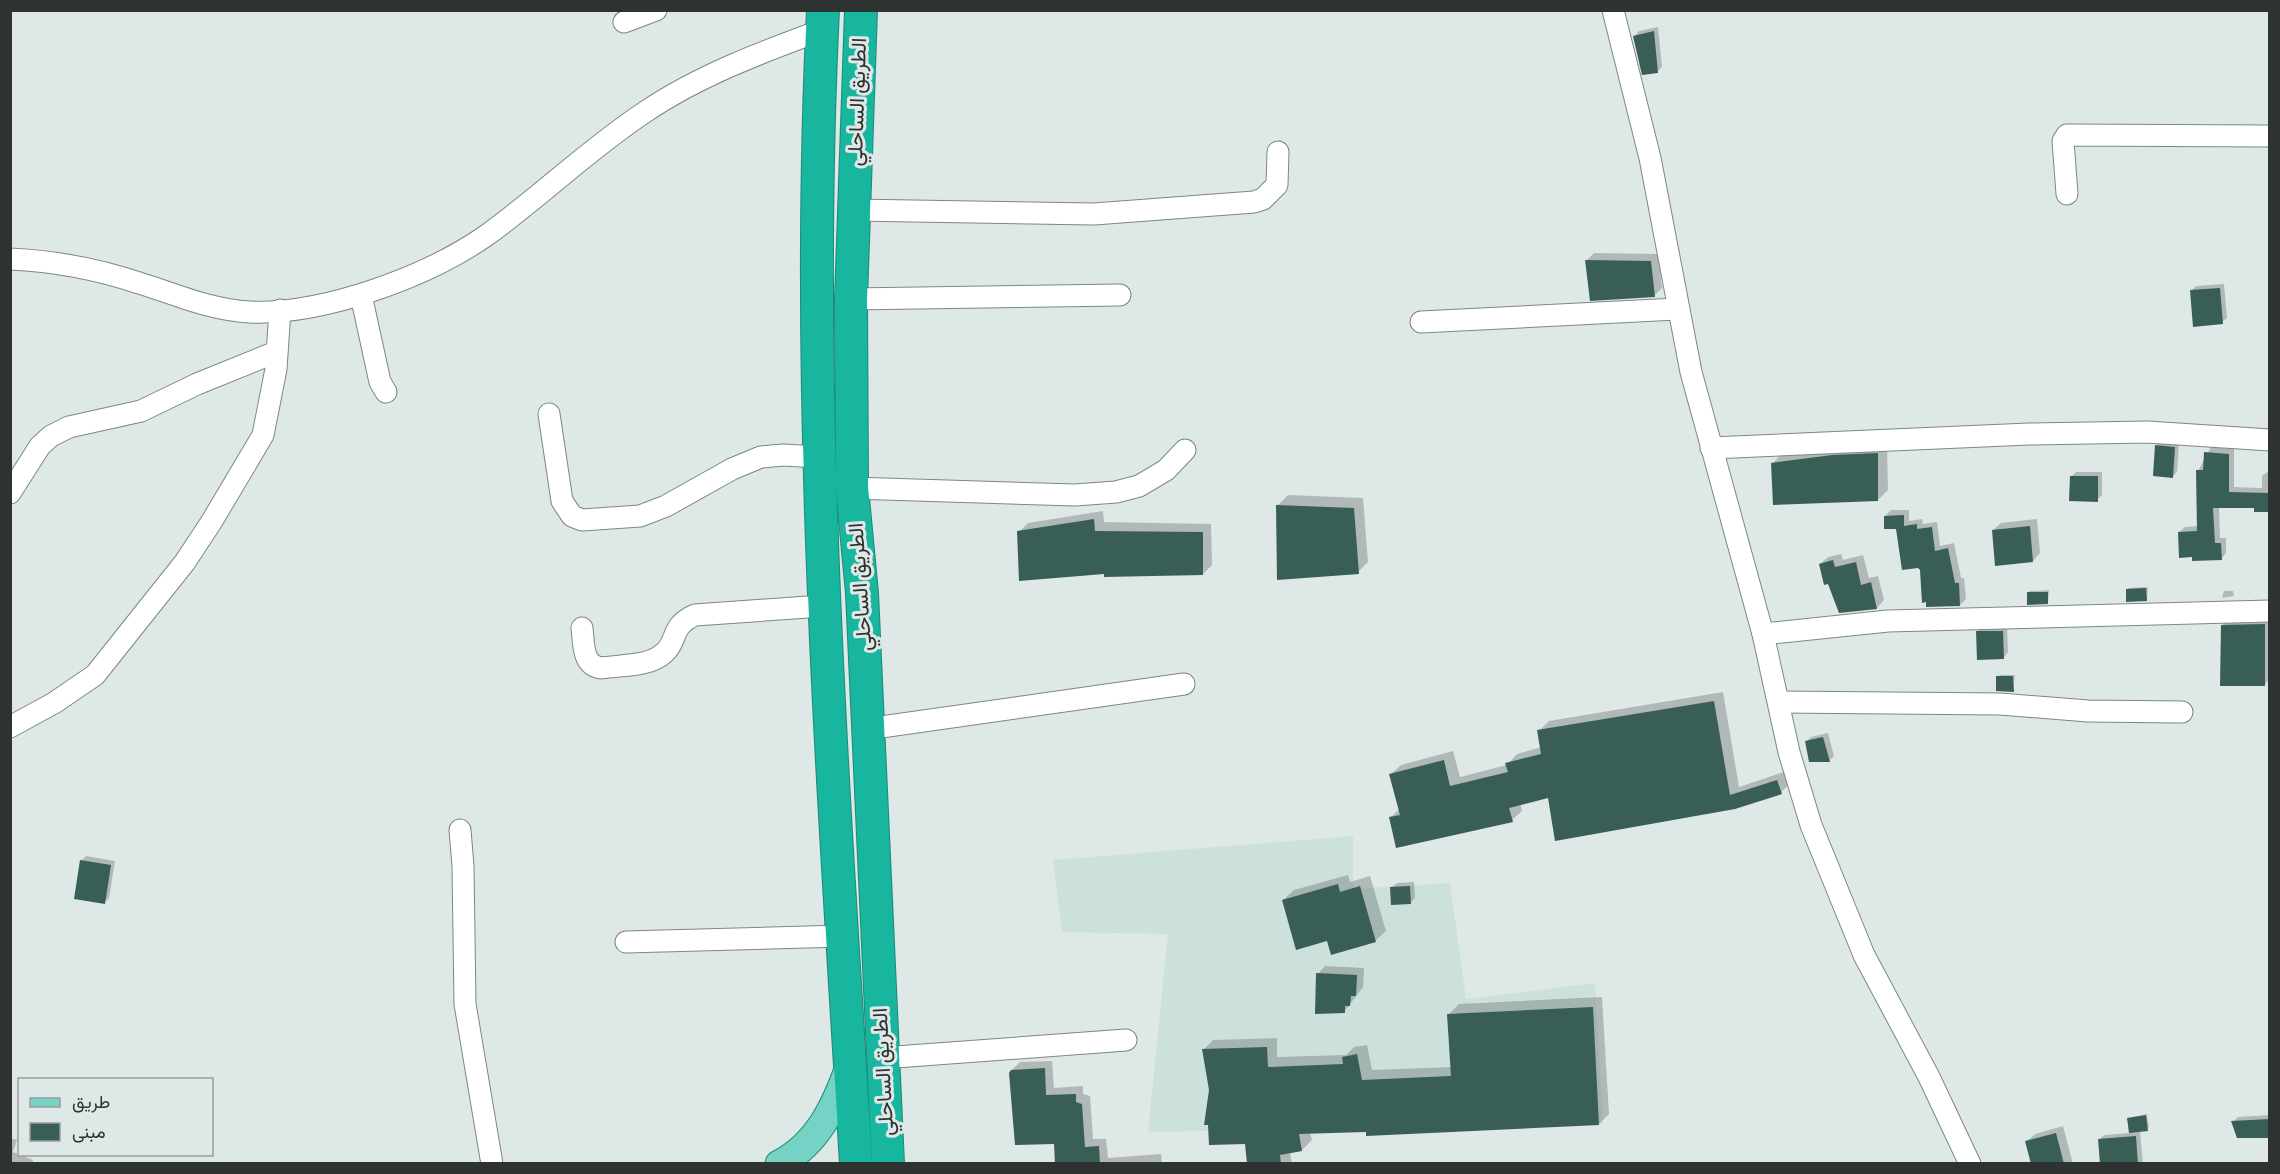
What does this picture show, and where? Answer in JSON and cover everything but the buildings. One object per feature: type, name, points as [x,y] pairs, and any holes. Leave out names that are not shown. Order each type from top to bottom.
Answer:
[{"type":"highway","name":"الطريق الساحلي","points":[[861,10],[851,298],[852,488],[862,593],[888,1164]]},
{"type":"highway","name":"الطريق الساحلي","points":[[822,20],[816,164],[818,457],[822,606],[856,1164]]},
{"type":"main road","points":[[779,1164],[801,1148],[817,1132],[830,1113],[850,1066]]},
{"type":"street","points":[[624,22],[656,10]]},
{"type":"street","points":[[1613,10],[1650,158],[1677,309],[1710,448],[1763,634],[1780,702],[1789,752],[1811,825],[1888,1003],[1929,1077],[1970,1164]]},
{"type":"street","points":[[10,259],[79,265],[199,303],[248,312],[310,307],[361,295],[398,281],[487,235],[646,111],[822,20]]},
{"type":"street","points":[[2067,194],[2063,141],[2067,135],[2270,136]]},
{"type":"street","points":[[853,210],[1095,214],[1254,202],[1263,199],[1277,185],[1278,152]]},
{"type":"street","points":[[361,295],[380,382],[386,392]]},
{"type":"street","points":[[851,298],[1120,296]]},
{"type":"street","points":[[1421,322],[1677,309]]},
{"type":"street","points":[[10,727],[54,703],[94,675],[185,562],[263,435],[280,310]]},
{"type":"street","points":[[10,493],[40,446],[51,436],[69,427],[141,411],[196,384],[276,352]]},
{"type":"street","points":[[549,414],[562,501],[572,516],[582,520],[640,516],[666,506],[732,469],[761,457],[783,455],[818,457]]},
{"type":"street","points":[[1710,448],[2136,433],[2270,440]]},
{"type":"street","points":[[852,488],[1075,495],[1116,492],[1139,486],[1157,476],[1185,450]]},
{"type":"street","points":[[582,628],[588,662],[592,667],[601,668],[655,659],[666,652],[675,630],[683,620],[695,615],[822,606]]},
{"type":"street","points":[[1763,634],[1888,621],[2270,611]]},
{"type":"street","points":[[867,729],[1184,684]]},
{"type":"street","points":[[1780,702],[2000,704],[2088,711],[2182,712]]},
{"type":"street","points":[[460,830],[464,866],[465,1004],[492,1164]]},
{"type":"street","points":[[626,942],[843,936]]},
{"type":"street","points":[[882,1058],[1126,1040]]},
{"type":"shaded area","points":[[1353,836],[1353,889],[1450,883],[1466,999],[1595,983],[1603,1124],[1148,1132],[1168,934],[1062,932],[1053,860]]}]
